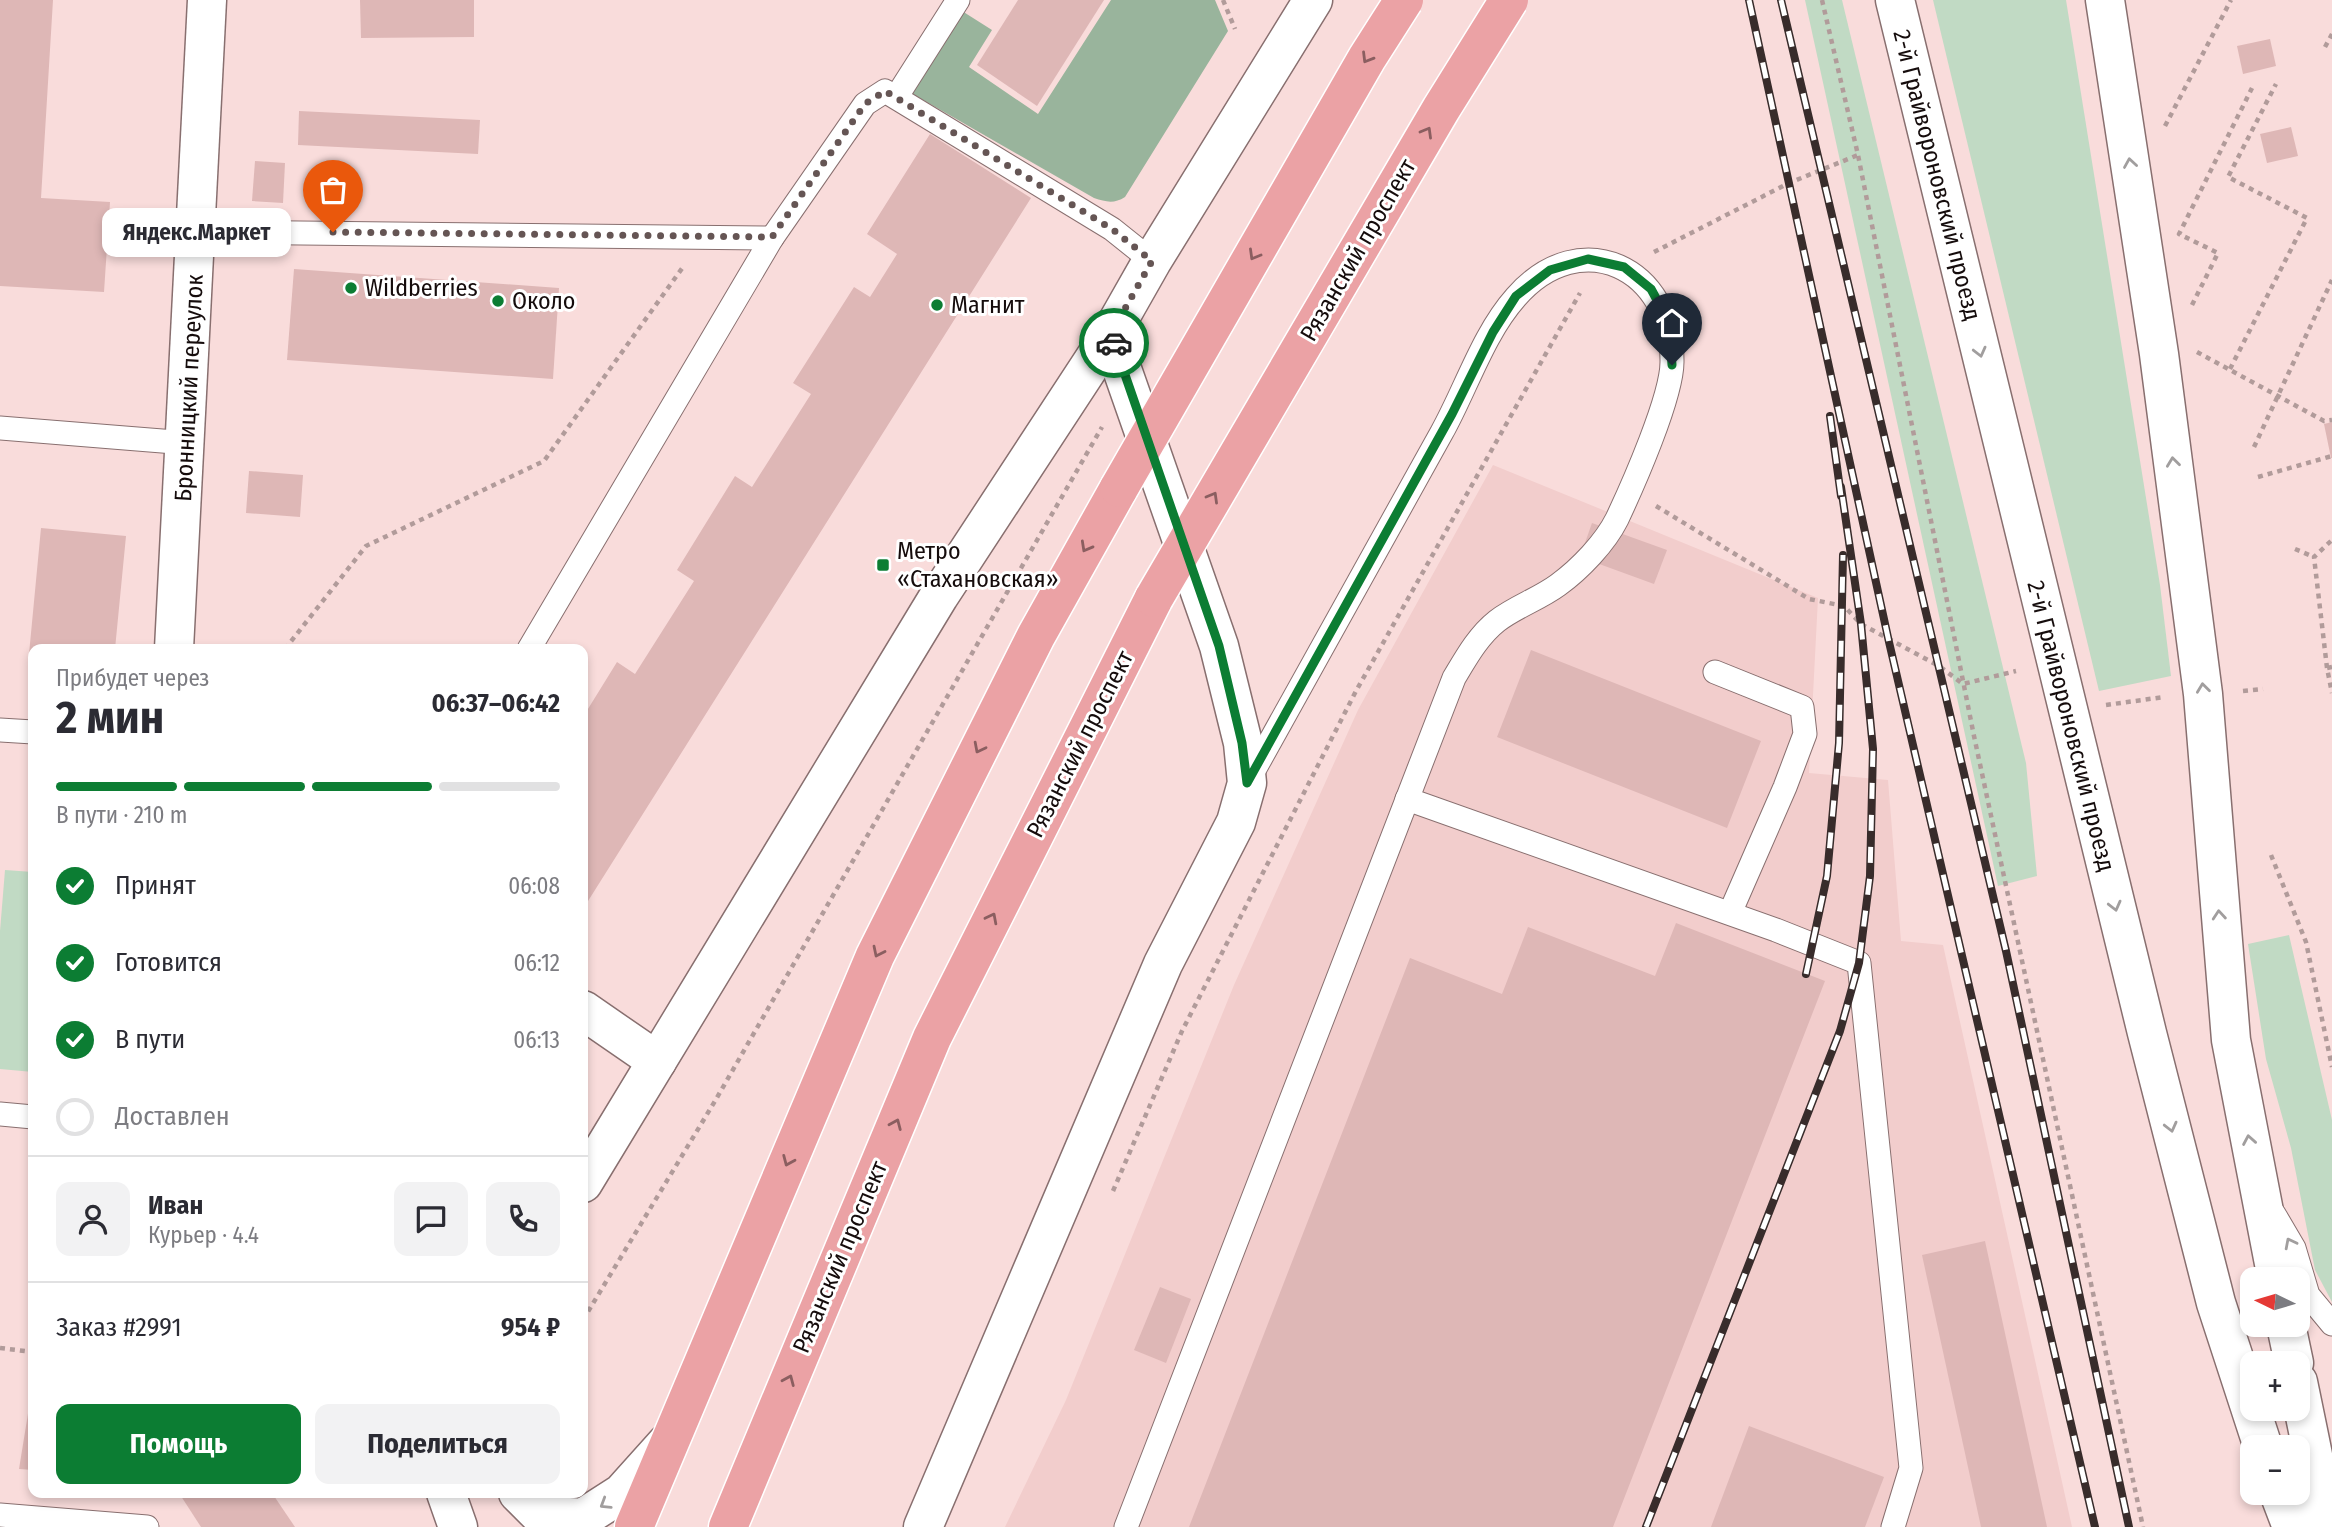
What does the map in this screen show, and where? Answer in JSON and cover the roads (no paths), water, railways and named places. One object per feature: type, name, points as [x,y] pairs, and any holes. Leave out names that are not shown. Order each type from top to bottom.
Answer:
[{"type":"main road","points":[[634,1527],[875,956],[1035,636],[1367,58],[1404,0]]},
{"type":"main road","name":"Рязанский проспект","points":[[728,1527],[932,1038],[1154,598],[1441,109],[1509,0]]},
{"type":"street","name":"Бронницкий переулок","points":[[174,644],[187,443],[207,0]]},
{"type":"street","points":[[588,1175],[939,596],[1110,335],[1152,261],[1313,0]]},
{"type":"street","name":"2-й Грайвороновский проезд","points":[[1895,0],[2147,1033],[2216,1303],[2259,1435]]},
{"type":"street","points":[[2105,0],[2159,354],[2202,680],[2231,1040],[2275,1267]]},
{"type":"street","points":[[923,1527],[1163,964],[1236,822],[1247,783],[1242,743],[1219,646],[1128,380],[1110,335]]},
{"type":"street","points":[[588,1013],[657,1061]]},
{"type":"street","points":[[2306,1421],[2315,1465],[2322,1527]]},
{"type":"street","points":[[523,1498],[540,1515],[583,1518],[622,1493],[670,1440]]},
{"type":"street","points":[[750,1527],[763,1443]]},
{"type":"street","points":[[448,1498],[458,1527]]},
{"type":"street","points":[[2284,1505],[2292,1527]]},
{"type":"lane","points":[[897,96],[958,0]]},
{"type":"lane","points":[[532,644],[772,237],[865,104],[885,91],[1112,229],[1152,261]]},
{"type":"lane","points":[[196,232],[772,237]]},
{"type":"lane","points":[[1126,1527],[1454,678],[1474,645],[1496,621],[1559,585],[1594,551],[1616,521],[1658,420],[1672,365],[1669,322],[1651,289],[1624,267],[1588,259],[1550,270],[1516,296],[1493,332],[1452,414],[1247,783]]},
{"type":"lane","points":[[0,428],[187,443]]},
{"type":"lane","points":[[1715,672],[1802,706],[1805,734],[1786,787],[1730,913]]},
{"type":"lane","points":[[0,730],[28,732]]},
{"type":"lane","points":[[1408,799],[1730,913],[1859,963],[1911,1468],[1893,1527]]},
{"type":"lane","points":[[0,1114],[28,1117]]},
{"type":"lane","points":[[2258,1187],[2294,1248],[2308,1295],[2332,1324]]},
{"type":"lane","points":[[0,1516],[147,1527]]},
{"type":"railway","points":[[1749,0],[1889,642],[2095,1527]]},
{"type":"railway","points":[[1781,0],[2006,951],[2129,1527]]},
{"type":"railway","points":[[1830,416],[1841,496]]},
{"type":"railway","points":[[1646,1527],[1840,1031],[1859,963],[1870,876],[1873,749],[1861,624],[1841,487]]},
{"type":"railway","points":[[1806,974],[1827,876],[1839,743],[1843,555]]},
{"type":"place","name":"Яндекс.Маркет","points":[[333,232]]},
{"type":"place","name":"Wildberries","points":[[351,288]]},
{"type":"place","name":"Около","points":[[498,301]]},
{"type":"place","name":"Магнит","points":[[937,305]]},
{"type":"place","name":"Метро «Стахановская»","points":[[883,565]]}]
